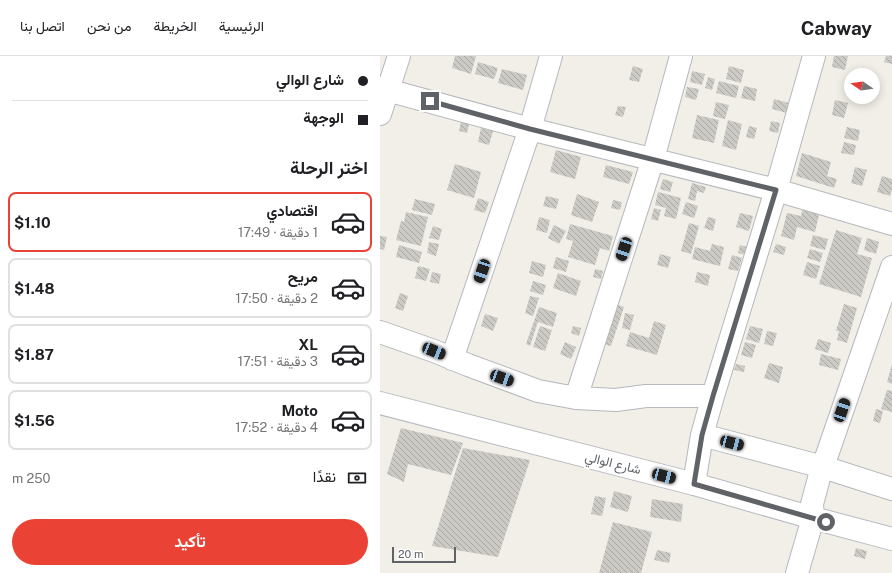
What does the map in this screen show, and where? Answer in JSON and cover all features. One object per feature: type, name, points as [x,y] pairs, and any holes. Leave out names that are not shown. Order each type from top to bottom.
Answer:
[{"type":"street","points":[[380,114],[384,89],[399,56]]},
{"type":"street","points":[[452,359],[530,129],[551,56]]},
{"type":"street","points":[[576,398],[653,159],[681,56]]},
{"type":"street","points":[[694,484],[702,435],[776,190],[814,56]]},
{"type":"street","points":[[384,89],[530,129],[776,190],[892,224]]},
{"type":"street","points":[[797,573],[821,473],[892,267]]},
{"type":"street","points":[[380,332],[538,391],[576,398],[616,400],[646,396],[713,396]]},
{"type":"street","name":"شارع الوالي","points":[[380,403],[694,484],[812,511],[892,539]]},
{"type":"street","points":[[702,435],[821,473],[892,489]]},
{"type":"building","points":[[455,56],[476,56],[471,74],[452,68]]},
{"type":"building","points":[[834,56],[848,56],[844,70],[832,67]]},
{"type":"building","points":[[886,56],[892,56],[892,64],[884,62]]},
{"type":"building","points":[[478,62],[498,68],[494,79],[475,74]]},
{"type":"building","points":[[633,66],[643,69],[639,82],[629,80]]},
{"type":"building","points":[[729,66],[744,70],[741,83],[726,79]]},
{"type":"building","points":[[502,69],[527,75],[523,90],[498,83]]},
{"type":"building","points":[[692,71],[705,74],[702,85],[690,82]]},
{"type":"building","points":[[708,77],[715,79],[712,90],[705,88]]},
{"type":"building","points":[[719,81],[739,86],[736,98],[716,93]]},
{"type":"building","points":[[744,86],[757,89],[755,101],[741,98]]},
{"type":"building","points":[[687,87],[699,89],[696,100],[685,97]]},
{"type":"building","points":[[774,99],[789,103],[787,113],[772,109]]},
{"type":"building","points":[[835,100],[848,104],[844,118],[832,115]]},
{"type":"building","points":[[716,102],[729,105],[725,119],[713,116]]},
{"type":"building","points":[[618,106],[626,107],[623,117],[615,115]]},
{"type":"building","points":[[697,115],[719,120],[714,143],[692,138]]},
{"type":"building","points":[[728,120],[742,124],[736,150],[722,146]]},
{"type":"building","points":[[771,121],[780,123],[778,133],[769,131]]},
{"type":"building","points":[[461,122],[469,124],[467,133],[459,131]]},
{"type":"building","points":[[749,126],[757,128],[754,139],[746,137]]},
{"type":"building","points":[[847,127],[860,130],[858,141],[844,138]]},
{"type":"building","points":[[481,128],[493,131],[489,145],[478,142]]},
{"type":"building","points":[[844,142],[856,145],[854,155],[841,153]]},
{"type":"building","points":[[556,150],[581,157],[575,179],[550,172]]},
{"type":"building","points":[[802,153],[831,162],[827,176],[837,179],[834,188],[796,176]]},
{"type":"building","points":[[455,164],[481,172],[474,198],[447,190]]},
{"type":"building","points":[[606,165],[633,172],[629,184],[603,177]]},
{"type":"building","points":[[855,167],[867,170],[862,186],[851,183]]},
{"type":"building","points":[[882,176],[892,179],[890,196],[877,192]]},
{"type":"building","points":[[663,179],[673,182],[670,192],[660,189]]},
{"type":"building","points":[[692,183],[706,187],[704,193],[697,191],[695,201],[688,199]]},
{"type":"building","points":[[658,192],[681,198],[676,219],[664,216],[666,208],[655,205]]},
{"type":"building","points":[[577,194],[599,202],[592,222],[571,215]]},
{"type":"building","points":[[546,196],[559,199],[556,209],[543,206]]},
{"type":"building","points":[[478,198],[489,202],[485,213],[474,210]]},
{"type":"building","points":[[415,199],[435,204],[432,215],[412,210]]},
{"type":"building","points":[[613,200],[622,202],[620,210],[611,208]]},
{"type":"building","points":[[686,202],[698,206],[694,218],[682,214]]},
{"type":"building","points":[[803,207],[820,211],[815,232],[797,227],[794,240],[781,236],[787,213],[801,216]]},
{"type":"building","points":[[654,208],[661,210],[658,221],[651,219]]},
{"type":"building","points":[[406,212],[428,217],[421,246],[396,240],[401,221],[404,222]]},
{"type":"building","points":[[740,213],[753,216],[749,231],[736,227]]},
{"type":"building","points":[[539,217],[550,220],[547,233],[536,230]]},
{"type":"building","points":[[708,217],[716,219],[713,231],[704,228]]},
{"type":"building","points":[[689,223],[699,226],[691,254],[681,251]]},
{"type":"building","points":[[570,224],[613,236],[609,251],[600,248],[595,265],[568,257],[573,241],[566,239]]},
{"type":"building","points":[[554,225],[566,231],[559,244],[548,238]]},
{"type":"building","points":[[433,226],[442,229],[439,240],[429,238]]},
{"type":"building","points":[[836,230],[862,238],[857,254],[872,258],[861,297],[819,284]]},
{"type":"building","points":[[813,235],[828,239],[825,250],[810,246]]},
{"type":"building","points":[[380,236],[387,237],[384,250],[380,249]]},
{"type":"building","points":[[867,238],[879,242],[876,254],[864,250]]},
{"type":"building","points":[[429,242],[439,244],[436,256],[427,253]]},
{"type":"building","points":[[712,244],[724,247],[720,266],[692,259],[695,247],[710,251]]},
{"type":"building","points":[[776,244],[786,247],[784,255],[773,252]]},
{"type":"building","points":[[399,245],[422,252],[419,263],[396,257]]},
{"type":"building","points":[[740,245],[747,247],[745,255],[738,253]]},
{"type":"building","points":[[810,249],[823,253],[820,262],[807,258]]},
{"type":"building","points":[[660,254],[671,257],[668,268],[657,265]]},
{"type":"building","points":[[732,255],[742,258],[738,271],[728,269]]},
{"type":"building","points":[[556,257],[569,261],[566,272],[553,268]]},
{"type":"building","points":[[532,261],[546,265],[543,277],[529,273]]},
{"type":"building","points":[[807,262],[820,266],[816,279],[803,275]]},
{"type":"building","points":[[418,266],[430,269],[426,281],[415,278]]},
{"type":"building","points":[[595,269],[603,271],[601,279],[593,277]]},
{"type":"building","points":[[432,272],[441,274],[439,284],[430,282]]},
{"type":"building","points":[[697,272],[710,275],[708,286],[695,282]]},
{"type":"building","points":[[558,273],[581,281],[576,296],[553,288]]},
{"type":"building","points":[[533,281],[546,285],[543,295],[530,291]]},
{"type":"building","points":[[400,293],[408,296],[403,311],[395,308]]},
{"type":"building","points":[[530,296],[539,298],[533,316],[525,313]]},
{"type":"building","points":[[616,304],[624,307],[611,346],[603,344]]},
{"type":"building","points":[[844,304],[857,308],[847,343],[837,340],[839,331],[836,331]]},
{"type":"building","points":[[539,307],[557,313],[553,327],[538,322],[530,346],[526,344]]},
{"type":"building","points":[[625,313],[634,315],[630,330],[622,328]]},
{"type":"building","points":[[485,314],[498,318],[493,331],[481,326]]},
{"type":"building","points":[[654,321],[666,325],[657,355],[626,346],[630,332],[649,338]]},
{"type":"building","points":[[540,326],[552,330],[545,351],[533,347]]},
{"type":"building","points":[[573,326],[581,328],[579,336],[571,333]]},
{"type":"building","points":[[750,326],[763,329],[759,343],[746,339]]},
{"type":"building","points":[[767,331],[777,333],[773,346],[764,344]]},
{"type":"building","points":[[818,339],[831,343],[828,353],[815,349]]},
{"type":"building","points":[[565,342],[576,347],[571,359],[560,354]]},
{"type":"building","points":[[745,342],[756,345],[752,358],[741,355]]},
{"type":"building","points":[[821,354],[841,359],[838,370],[819,365]]},
{"type":"building","points":[[769,363],[783,367],[779,383],[764,378]]},
{"type":"building","points":[[736,364],[745,366],[744,372],[734,370]]},
{"type":"building","points":[[892,364],[892,384],[887,382]]},
{"type":"building","points":[[887,390],[892,391],[892,412],[881,409]]},
{"type":"building","points":[[876,409],[883,411],[880,423],[873,421]]},
{"type":"building","points":[[401,428],[463,443],[451,475],[408,464],[404,482],[387,474]]},
{"type":"building","points":[[463,448],[530,460],[498,557],[432,546]]},
{"type":"building","points":[[614,491],[632,496],[628,512],[610,507]]},
{"type":"building","points":[[595,496],[606,498],[602,516],[591,514]]},
{"type":"building","points":[[652,499],[683,504],[681,522],[650,517]]},
{"type":"building","points":[[613,522],[652,532],[641,573],[599,573]]},
{"type":"building","points":[[856,548],[867,551],[865,559],[854,556]]},
{"type":"building","points":[[657,550],[671,553],[669,563],[654,560]]},
{"type":"route","points":[[430,101],[530,129],[776,190],[702,435],[694,484],[826,522]]}]
